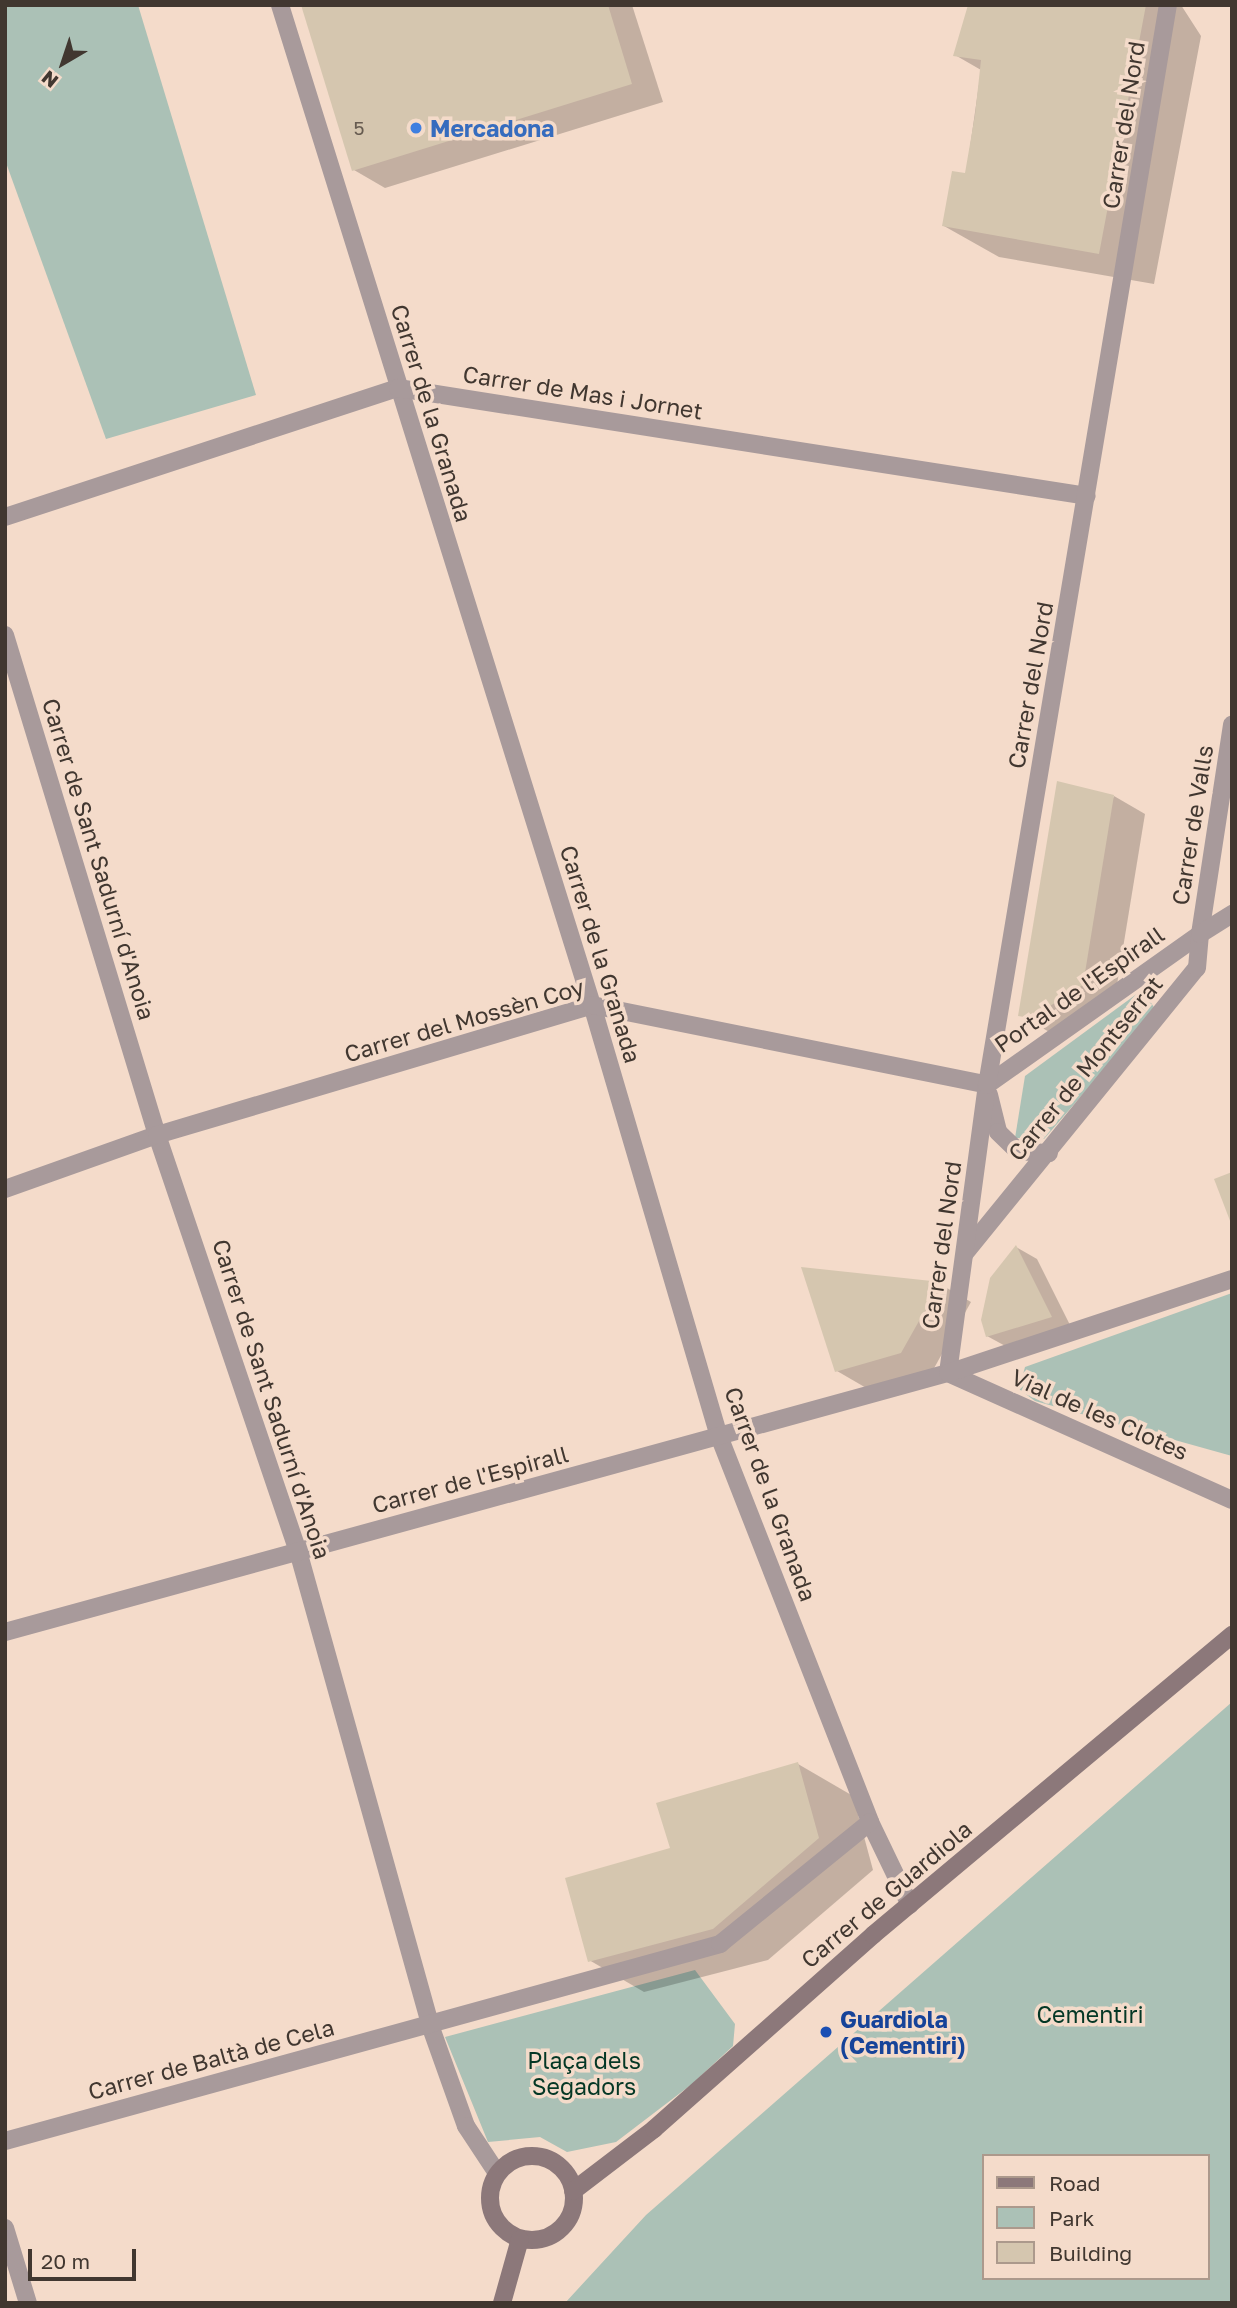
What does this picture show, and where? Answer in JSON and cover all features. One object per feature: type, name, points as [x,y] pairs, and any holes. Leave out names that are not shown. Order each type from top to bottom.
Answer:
[{"type":"street","name":"Carrer de la Granada","points":[[280,5],[592,1005],[719,1436],[870,1822],[910,1905]]},
{"type":"street","name":"Carrer del Nord","points":[[948,1373],[987,1085],[1167,5]]},
{"type":"street","name":"Carrer de Mas i Jornet","points":[[5,517],[398,388],[1087,496]]},
{"type":"street","name":"Carrer de Sant Sadurní d'Anoia","points":[[5,635],[158,1135],[298,1551],[430,2025],[466,2126],[497,2174]]},
{"type":"street","name":"Carrer de Valls","points":[[1200,933],[1232,724]]},
{"type":"street","points":[[1200,933],[1232,914]]},
{"type":"street","name":"Portal de l'Espirall","points":[[987,1085],[1200,933]]},
{"type":"street","name":"Carrer de Montserrat","points":[[965,1253],[1197,968],[1200,933]]},
{"type":"street","name":"Carrer del Mossèn Coy","points":[[5,1189],[158,1135],[592,1005],[987,1085]]},
{"type":"street","points":[[987,1085],[998,1132],[1018,1150],[1049,1153]]},
{"type":"street","name":"Carrer de l'Espirall","points":[[5,1632],[948,1373],[1232,1279]]},
{"type":"street","name":"Vial de les Clotes","points":[[948,1373],[1232,1500]]},
{"type":"street","name":"Carrer de Guardiola","points":[[573,2190],[654,2129],[910,1905],[1232,1634]]},
{"type":"street","name":"Carrer de Baltà de Cela","points":[[5,2141],[720,1944],[870,1822]]},
{"type":"street","points":[[520,2157],[547,2159],[559,2166],[573,2190],[574,2203],[564,2225],[544,2239],[520,2239],[508,2233],[492,2212],[489,2199],[497,2174],[520,2157]]},
{"type":"street","points":[[5,2228],[28,2303]]},
{"type":"street","points":[[502,2303],[520,2239]]},
{"type":"green space","points":[[5,5],[138,5],[256,395],[106,439],[5,160]]},
{"type":"green space","points":[[1142,990],[1156,1010],[1044,1139],[1015,1138],[1025,1076]]},
{"type":"green space","points":[[1232,1293],[1232,1456],[1035,1401],[1019,1389],[1025,1367]]},
{"type":"green space","name":"Cementiri","points":[[1232,1702],[1232,2303],[565,2303],[646,2215]]},
{"type":"green space","name":"Plaça dels Segadors","points":[[695,1970],[735,2024],[733,2046],[692,2084],[616,2142],[567,2152],[540,2137],[488,2142],[445,2037]]},
{"type":"building","name":"Mercadona","points":[[301,5],[608,5],[632,84],[352,171]]},
{"type":"building","points":[[968,5],[1146,5],[1099,254],[942,226],[952,171],[965,173],[975,115],[981,60],[953,56]]},
{"type":"building","points":[[1057,781],[1114,795],[1083,985],[1031,1018],[1018,1016]]},
{"type":"building","points":[[1232,1172],[1232,1226],[1214,1179]]},
{"type":"building","points":[[1016,1245],[1052,1317],[986,1337],[981,1320],[990,1278]]},
{"type":"building","points":[[801,1267],[941,1282],[901,1353],[835,1372]]},
{"type":"building","points":[[798,1762],[819,1838],[713,1929],[588,1962],[565,1878],[670,1848],[656,1803]]},
{"type":"place","name":"Mercadona","points":[[416,128]]},
{"type":"place","name":"Guardiola (Cementiri)","points":[[826,2032]]}]
